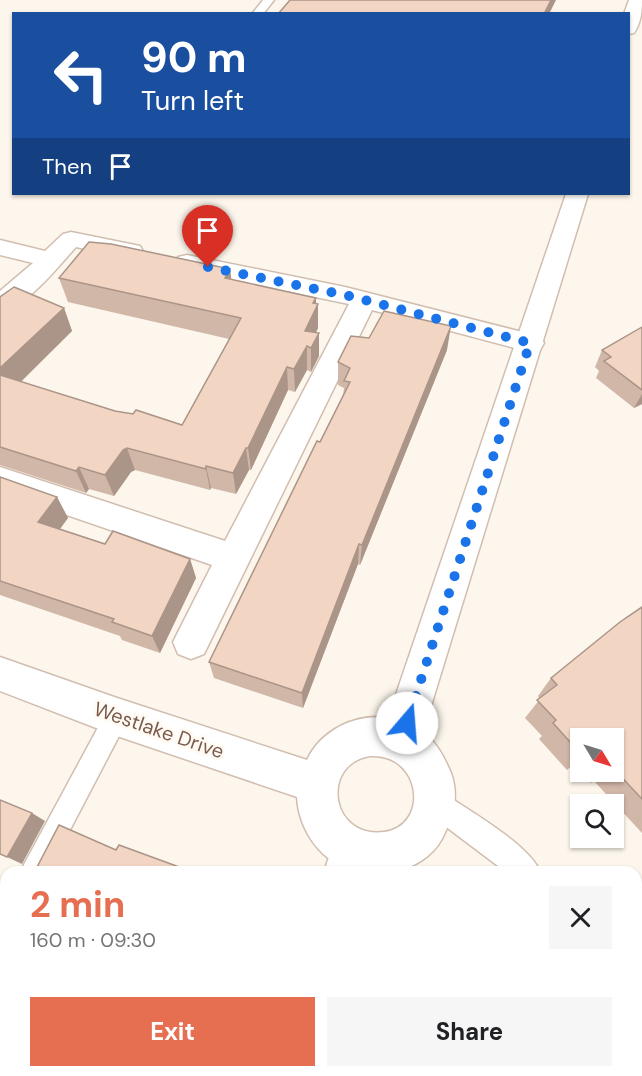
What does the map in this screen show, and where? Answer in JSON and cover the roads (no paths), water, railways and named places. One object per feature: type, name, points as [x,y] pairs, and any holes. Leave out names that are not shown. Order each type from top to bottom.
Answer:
[{"type":"street","points":[[630,23],[637,0]]},
{"type":"street","points":[[400,742],[577,195]]},
{"type":"street","points":[[0,304],[71,239],[364,300],[530,343]]},
{"type":"street","points":[[0,247],[50,260]]},
{"type":"street","points":[[191,642],[364,300]]},
{"type":"street","points":[[0,478],[233,558]]},
{"type":"street","name":"Westlake Drive","points":[[0,674],[117,717],[318,784]]},
{"type":"street","points":[[366,735],[384,736],[400,742],[415,752],[426,766],[433,784],[434,802],[430,819],[421,835],[396,862],[369,854],[342,859],[333,834],[323,818],[318,801],[318,784],[324,766],[334,751],[349,741],[366,735]]},
{"type":"lane","points":[[259,12],[269,0]]},
{"type":"lane","points":[[36,866],[117,717]]},
{"type":"lane","points":[[434,802],[505,852],[520,866]]}]
